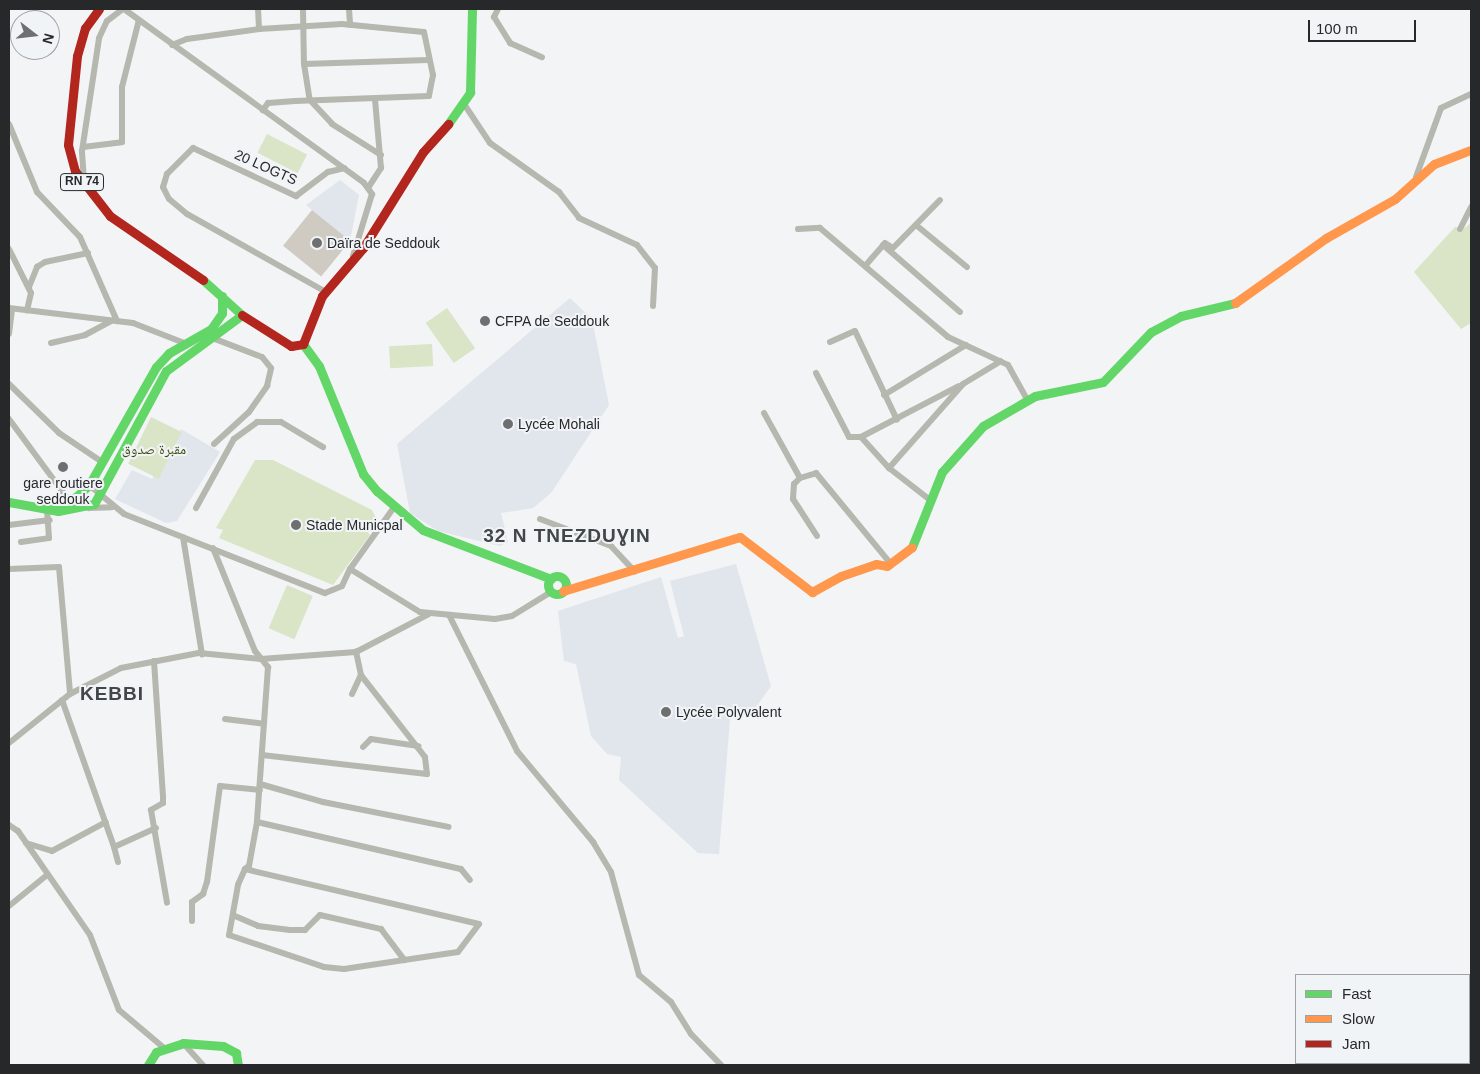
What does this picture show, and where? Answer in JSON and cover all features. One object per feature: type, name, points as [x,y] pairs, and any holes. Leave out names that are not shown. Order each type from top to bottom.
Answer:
[{"type":"street","name":"RN 74","points":[[99,9],[80,44],[68,129],[70,159],[85,187],[122,226],[222,296],[242,315]]},
{"type":"street","points":[[85,187],[83,147],[99,38],[107,21],[124,9],[345,168],[368,188],[372,194],[369,209],[353,256]]},
{"type":"street","points":[[258,9],[259,29]]},
{"type":"street","points":[[303,9],[304,64],[310,100],[332,124],[381,155]]},
{"type":"street","points":[[350,9],[350,25]]},
{"type":"street","points":[[303,344],[326,292],[353,256],[363,248],[423,152],[464,104],[470,92],[468,49],[472,9]]},
{"type":"street","points":[[498,9],[494,17],[510,43],[542,57]]},
{"type":"street","points":[[83,147],[122,142],[122,87],[139,20]]},
{"type":"street","points":[[172,45],[187,39],[259,29],[304,26],[350,25],[424,32],[428,60],[433,75],[430,96],[268,103],[262,110]]},
{"type":"street","points":[[304,64],[428,60]]},
{"type":"street","points":[[1416,177],[1442,108],[1471,94]]},
{"type":"street","points":[[368,188],[381,168],[375,99]]},
{"type":"street","points":[[464,104],[490,143],[559,192],[579,218],[637,245],[655,268],[653,306]]},
{"type":"street","points":[[9,124],[37,192],[80,237],[114,321]]},
{"type":"street","name":"20 LOGTS","points":[[326,292],[169,199],[163,187],[178,162],[193,148],[296,196],[328,172],[345,168]]},
{"type":"street","points":[[350,569],[372,586],[429,614],[507,617],[564,586],[575,586],[636,572],[686,551],[740,537],[785,568],[801,588],[812,592],[841,576],[892,564],[910,551],[928,499],[967,440],[1027,399],[1103,382],[1151,332],[1181,316],[1229,307],[1326,238],[1395,199],[1416,177],[1434,164],[1471,150]]},
{"type":"street","points":[[883,245],[893,248],[940,200]]},
{"type":"street","points":[[1460,228],[1471,207]]},
{"type":"street","points":[[916,225],[967,267]]},
{"type":"street","points":[[798,229],[820,228],[922,318],[966,344],[1008,365],[1027,399]]},
{"type":"street","points":[[865,266],[883,245]]},
{"type":"street","points":[[883,245],[960,312]]},
{"type":"street","points":[[9,249],[29,288]]},
{"type":"street","points":[[27,311],[29,288],[37,267],[45,262],[88,254]]},
{"type":"street","points":[[47,509],[73,498],[89,485],[144,384],[169,353],[220,319],[222,296]]},
{"type":"street","points":[[9,334],[11,308],[114,321],[184,343]]},
{"type":"street","points":[[88,508],[100,492],[166,371],[215,339],[242,315],[291,346],[303,344]]},
{"type":"street","points":[[51,343],[85,335],[114,321]]},
{"type":"street","points":[[830,342],[854,331],[897,420]]},
{"type":"street","points":[[214,444],[234,423],[249,412],[267,386],[271,368],[262,357],[215,339]]},
{"type":"street","points":[[303,344],[319,366],[363,474],[395,506],[423,530],[551,579],[564,586]]},
{"type":"street","points":[[884,395],[966,344]]},
{"type":"street","points":[[816,373],[849,437],[861,438],[964,384],[1001,361]]},
{"type":"street","points":[[9,384],[59,433],[102,462]]},
{"type":"street","points":[[889,468],[964,384]]},
{"type":"street","points":[[764,414],[800,478]]},
{"type":"street","points":[[9,419],[73,498],[88,508]]},
{"type":"street","points":[[196,508],[243,429],[268,419],[323,447]]},
{"type":"street","points":[[234,423],[243,429]]},
{"type":"street","points":[[861,438],[889,468],[928,499]]},
{"type":"street","points":[[817,536],[793,499],[794,484],[800,478],[816,472],[892,564]]},
{"type":"street","points":[[89,485],[100,492],[112,507]]},
{"type":"street","points":[[9,502],[47,509],[112,507],[325,593],[342,586],[350,569],[395,506]]},
{"type":"street","points":[[21,542],[48,538],[50,520],[47,509]]},
{"type":"street","points":[[540,519],[611,546],[636,572]]},
{"type":"street","points":[[9,525],[50,520]]},
{"type":"street","points":[[183,537],[202,654]]},
{"type":"street","points":[[213,548],[261,659],[268,667],[258,822],[245,869],[235,916],[229,935],[324,967],[344,969],[458,952],[467,945],[479,924],[245,869]]},
{"type":"street","points":[[9,569],[59,567],[70,694]]},
{"type":"street","points":[[551,579],[551,592]]},
{"type":"street","points":[[9,743],[70,694],[121,668],[202,654],[261,659],[356,652],[429,614]]},
{"type":"street","points":[[449,614],[517,751],[593,842],[611,872],[639,975],[671,1002],[690,1034],[721,1065]]},
{"type":"street","points":[[262,754],[427,774],[418,746],[361,675],[356,652]]},
{"type":"street","points":[[154,661],[163,803],[151,810],[156,828],[167,903]]},
{"type":"street","points":[[352,694],[361,675]]},
{"type":"street","points":[[62,700],[106,822],[118,862]]},
{"type":"street","points":[[225,719],[264,724]]},
{"type":"street","points":[[363,747],[371,739],[418,746]]},
{"type":"street","points":[[192,921],[192,902],[203,894],[207,882],[220,786],[260,787],[323,802],[449,827]]},
{"type":"street","points":[[26,843],[52,851],[106,822]]},
{"type":"street","points":[[258,822],[461,869],[470,880]]},
{"type":"street","points":[[9,826],[26,843],[98,951],[108,989],[119,1010],[163,1047]]},
{"type":"street","points":[[114,847],[156,828]]},
{"type":"street","points":[[9,906],[47,875]]},
{"type":"street","points":[[235,916],[258,926],[290,930],[305,930],[320,915],[381,929],[404,960]]},
{"type":"street","points":[[183,1043],[203,1065]]},
{"type":"street","points":[[148,1065],[163,1047],[183,1043],[223,1046],[236,1053],[238,1065]]},
{"type":"shaded area","points":[[340,180],[359,195],[350,241],[306,205]]},
{"type":"shaded area","name":"Lycée Mohali","points":[[570,298],[592,319],[609,405],[551,493],[533,508],[501,513],[508,542],[500,546],[438,531],[410,513],[397,444]]},
{"type":"shaded area","points":[[181,429],[220,452],[177,521],[166,523],[115,499],[132,470],[152,479]]},
{"type":"shaded area","name":"Lycée Polyvalent","points":[[736,564],[771,686],[757,706],[730,719],[719,854],[698,853],[619,780],[621,757],[607,754],[591,736],[576,664],[564,661],[558,611],[661,577],[678,638],[684,636],[670,581]]},
{"type":"green space","points":[[267,134],[307,154],[298,173],[257,153]]},
{"type":"green space","points":[[1471,223],[1471,323],[1461,329],[1414,272],[1455,227],[1463,229]]},
{"type":"green space","points":[[447,308],[475,348],[454,363],[426,323]]},
{"type":"green space","points":[[432,344],[433,366],[390,368],[389,346]]},
{"type":"green space","name":"مقبرة صدوق","points":[[151,417],[182,432],[159,479],[128,464]]},
{"type":"green space","name":"Stade Municpal","points":[[255,460],[273,460],[372,510],[378,522],[367,531],[370,535],[333,585],[219,538],[223,530],[216,528]]},
{"type":"green space","points":[[287,585],[313,596],[294,639],[269,628]]},
{"type":"building","name":"Daïra de Seddouk","points":[[312,210],[350,241],[321,277],[283,246]]},
{"type":"traffic: fast","points":[[448,124],[470,92],[472,9]]},
{"type":"traffic: fast","points":[[9,502],[58,511],[94,504],[166,371],[242,315],[203,280]]},
{"type":"traffic: fast","points":[[47,509],[77,496],[89,485],[156,367],[169,353],[211,329],[222,313],[222,296]]},
{"type":"traffic: fast","points":[[912,547],[942,472],[983,426],[1035,396],[1103,382],[1151,332],[1181,316],[1235,303]]},
{"type":"traffic: fast","points":[[303,344],[319,366],[363,474],[377,491],[423,530],[551,579]]},
{"type":"traffic: fast","points":[[557,576],[563,579],[566,585],[563,591],[557,594],[551,591],[548,585],[551,579],[557,576]]},
{"type":"traffic: fast","points":[[148,1065],[156,1052],[183,1043],[223,1046],[236,1053],[238,1065]]},
{"type":"traffic: slow","points":[[1235,303],[1326,238],[1395,199],[1434,164],[1471,150]]},
{"type":"traffic: slow","points":[[563,591],[740,537],[812,592],[841,576],[876,564],[887,566],[912,547]]},
{"type":"traffic: jam","points":[[99,9],[85,28],[77,56],[68,145],[75,171],[110,216],[203,280]]},
{"type":"traffic: jam","points":[[242,315],[291,346],[303,344],[322,296],[363,248],[423,152],[448,124]]},
{"type":"place","name":"Daïra de Seddouk","points":[[317,243]]},
{"type":"place","name":"CFPA de Seddouk","points":[[485,321]]},
{"type":"place","name":"Lycée Mohali","points":[[508,424]]},
{"type":"place","name":"gare routiere seddouk","points":[[63,467]]},
{"type":"place","name":"Stade Municpal","points":[[296,525]]},
{"type":"place","name":"Lycée Polyvalent","points":[[666,712]]},
{"type":"district","name":"32 N TNEZDUƔIN","points":[[567,536]]},
{"type":"district","name":"KEBBI","points":[[112,694]]}]
